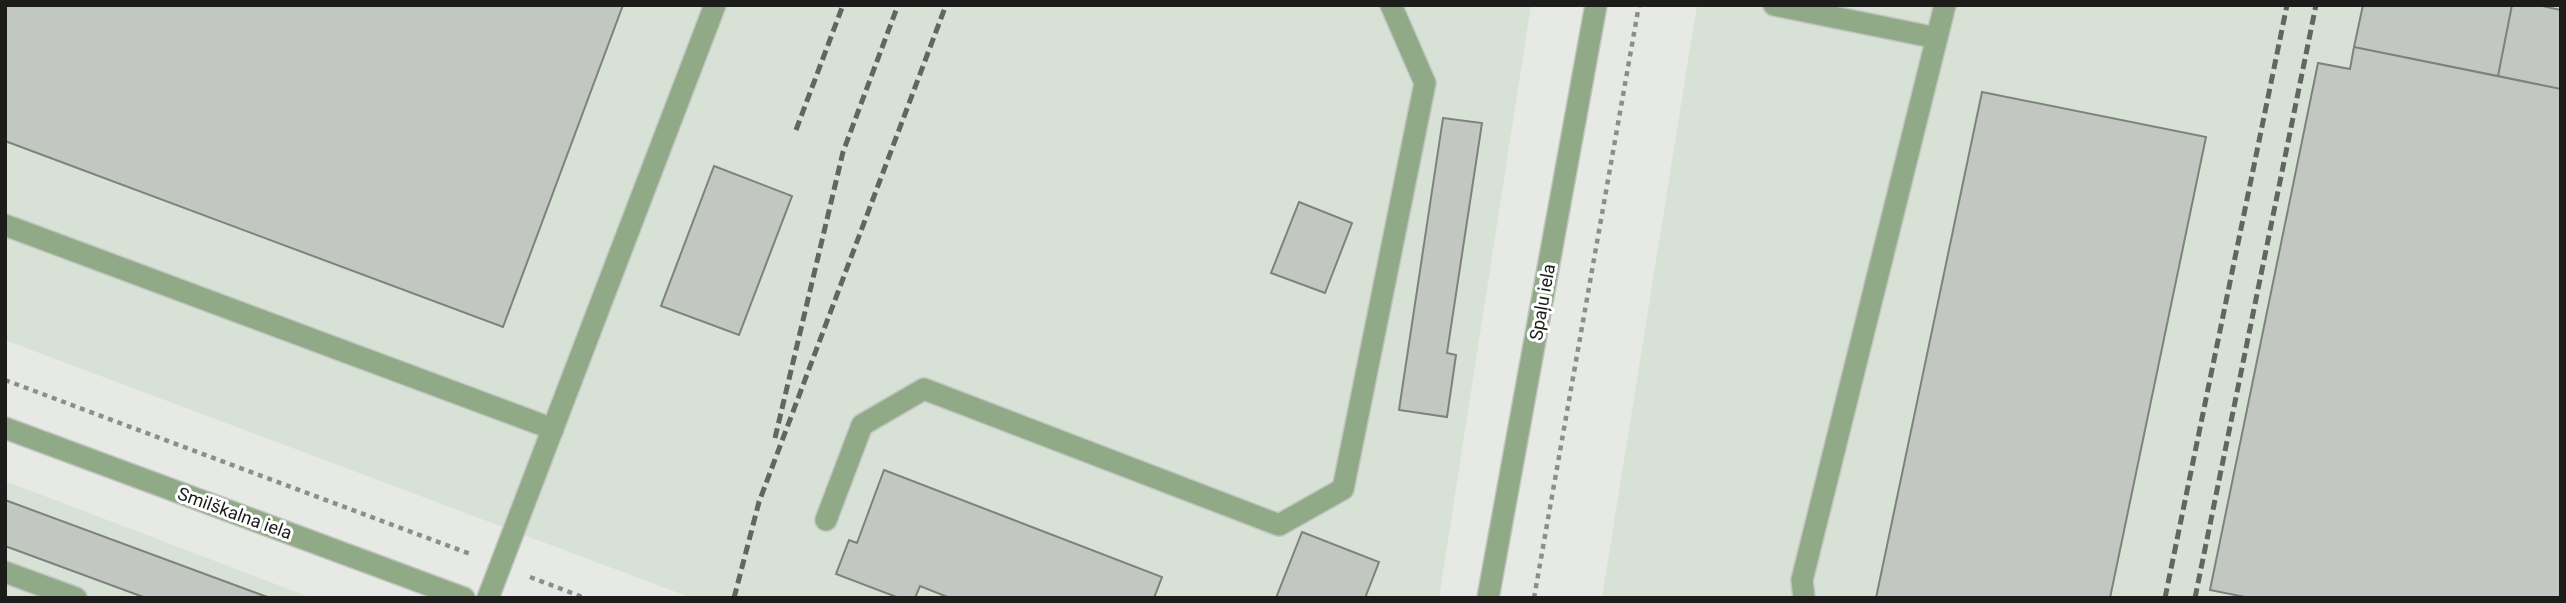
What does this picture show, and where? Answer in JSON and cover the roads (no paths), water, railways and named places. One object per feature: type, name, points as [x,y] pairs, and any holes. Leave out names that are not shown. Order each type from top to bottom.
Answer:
[{"type":"street","points":[[488,598],[715,5]]},
{"type":"street","points":[[826,520],[862,425],[924,389],[1279,525],[1343,489],[1425,83],[1391,5]]},
{"type":"street","name":"Spaļu iela","points":[[1488,598],[1596,5]]},
{"type":"street","points":[[1774,5],[1937,38]]},
{"type":"street","points":[[1804,598],[1802,580],[1945,5]]},
{"type":"street","points":[[5,225],[553,429]]},
{"type":"street","name":"Smilškalna iela","points":[[5,428],[464,598]]},
{"type":"street","points":[[5,572],[76,598]]},
{"type":"railway","points":[[796,130],[843,5]]},
{"type":"railway","points":[[775,438],[843,152],[898,5]]},
{"type":"railway","points":[[734,598],[759,502],[946,5]]},
{"type":"railway","points":[[2165,598],[2287,5]]},
{"type":"railway","points":[[2195,598],[2316,5]]}]
